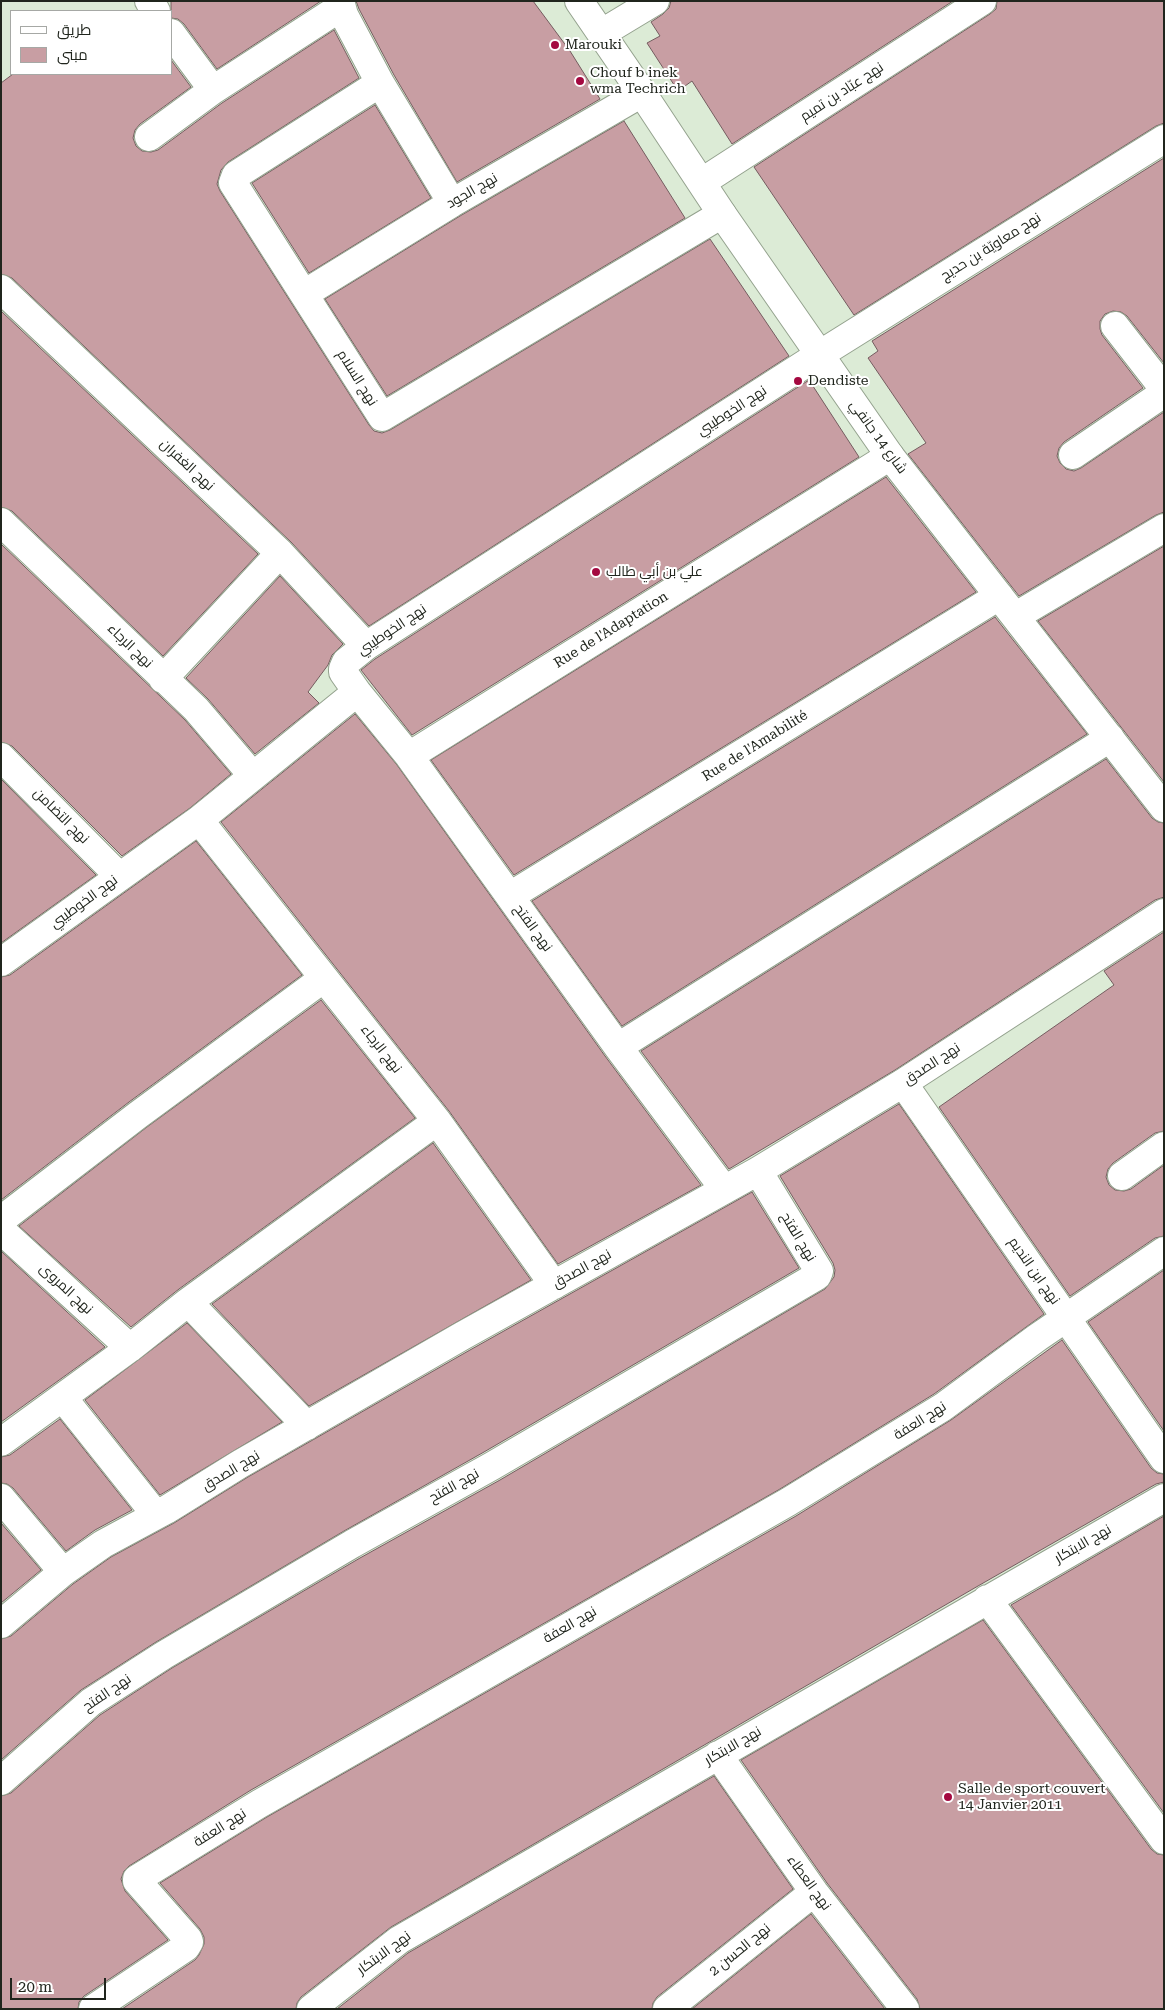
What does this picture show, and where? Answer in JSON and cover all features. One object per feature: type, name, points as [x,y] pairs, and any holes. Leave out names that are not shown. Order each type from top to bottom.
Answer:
[{"type":"street","name":"شارع 14 جانفي","points":[[579,1],[602,32],[722,214],[890,456],[1163,805]]},
{"type":"street","points":[[602,32],[655,1]]},
{"type":"street","name":"نهج عبّاد بن تميم","points":[[702,182],[982,1]]},
{"type":"street","points":[[149,137],[213,90],[341,4],[380,83],[452,203]]},
{"type":"street","points":[[172,34],[213,90]]},
{"type":"street","name":"نهج السلام","points":[[380,83],[234,178],[233,183],[382,417],[722,214]]},
{"type":"street","name":"نهج الجود","points":[[304,294],[452,203],[642,92]]},
{"type":"street","name":"نهج معاويّة بن حديج","points":[[819,355],[1164,139]]},
{"type":"street","name":"نهج الغفران","points":[[1,289],[280,552],[366,646]]},
{"type":"street","points":[[1115,326],[1164,389]]},
{"type":"street","name":"نهج الخوطيبي","points":[[1,962],[199,820],[357,692],[343,672],[343,669],[346,662],[366,646],[819,355]]},
{"type":"street","points":[[1072,455],[1164,393]]},
{"type":"street","name":"Rue de l'Adaptation","points":[[409,756],[890,456]]},
{"type":"street","name":"نهج الرجاء","points":[[1,522],[196,709],[253,776]]},
{"type":"street","name":"Rue de l'Amabilité","points":[[510,896],[1008,606],[1164,528]]},
{"type":"street","points":[[164,679],[280,552]]},
{"type":"street","name":"نهج الفتح","points":[[357,692],[409,756],[618,1047],[724,1189]]},
{"type":"street","points":[[618,1047],[1110,738]]},
{"type":"street","name":"نهج التضامن","points":[[1,757],[119,876]]},
{"type":"street","name":"نهج الرجاء","points":[[199,820],[437,1121],[554,1285]]},
{"type":"street","name":"نهج الصدق","points":[[1,1624],[63,1572],[103,1544],[156,1515],[454,1340],[758,1171],[903,1083],[1164,913]]},
{"type":"street","points":[[1,1220],[138,1115],[324,978]]},
{"type":"street","name":"نهج ابن النديم","points":[[903,1083],[1164,1459]]},
{"type":"street","points":[[1,1442],[130,1348],[188,1302],[437,1121]]},
{"type":"street","points":[[1122,1176],[1164,1146]]},
{"type":"street","name":"نهج الفتح","points":[[1,1781],[91,1702],[164,1655],[352,1544],[492,1466],[817,1276],[819,1271],[758,1171]]},
{"type":"street","name":"نهج المروى","points":[[1,1230],[130,1348]]},
{"type":"street","name":"نهج العفة","points":[[93,2009],[186,1947],[189,1942],[137,1882],[137,1879],[268,1799],[788,1502],[943,1407],[1038,1337],[1164,1251]]},
{"type":"street","points":[[188,1302],[307,1426]]},
{"type":"street","points":[[63,1398],[156,1515]]},
{"type":"street","points":[[1,1498],[63,1572]]},
{"type":"street","name":"نهج الابتكار","points":[[311,2009],[399,1940],[1164,1498]]},
{"type":"street","points":[[987,1599],[1164,1840]]},
{"type":"street","name":"نهج العطاء","points":[[718,1755],[814,1892],[904,2009]]},
{"type":"street","name":"نهج الحسن 2","points":[[667,2009],[814,1892]]},
{"type":"building","points":[[171,1],[321,1],[217,69],[184,24],[178,19],[172,18]]},
{"type":"building","points":[[356,1],[533,1],[570,51],[600,99],[457,182],[394,75]]},
{"type":"building","points":[[671,1],[953,1],[732,144],[692,81],[678,91],[647,43],[660,36],[651,22],[669,8]]},
{"type":"building","points":[[997,1],[1164,1],[1164,123],[1156,126],[854,315],[754,167],[990,14],[996,9]]},
{"type":"building","points":[[334,30],[359,78],[228,162],[221,170],[217,184],[374,431],[382,433],[390,430],[710,239],[789,356],[369,626],[291,542],[12,278],[1,274],[1,83],[12,75],[172,75],[172,61],[191,87],[140,124],[135,130],[133,138],[136,146],[142,151],[151,152],[158,150],[222,103]]},
{"type":"building","points":[[375,105],[431,198],[309,273],[252,183]]},
{"type":"building","points":[[624,121],[685,218],[387,396],[325,299],[460,216]]},
{"type":"building","points":[[1164,158],[1164,363],[1127,316],[1121,312],[1113,311],[1105,314],[1100,321],[1102,335],[1143,388],[1064,442],[1059,448],[1057,456],[1060,463],[1066,469],[1074,471],[1164,412],[1164,512],[1019,596],[908,454],[926,443],[868,358],[878,351],[872,341]]},
{"type":"building","points":[[1,311],[258,554],[163,656],[12,511],[1,507]]},
{"type":"building","points":[[809,380],[859,457],[412,735],[361,670],[375,659]]},
{"type":"building","points":[[886,477],[976,592],[514,875],[431,760]]},
{"type":"building","points":[[1,544],[185,720],[231,774],[190,808],[122,856],[12,746],[1,742]]},
{"type":"building","points":[[1164,546],[1164,782],[1038,621]]},
{"type":"building","points":[[280,576],[343,644],[332,655],[328,665],[308,692],[319,703],[255,754],[208,699],[186,678]]},
{"type":"building","points":[[995,617],[1087,734],[622,1026],[532,901]]},
{"type":"building","points":[[355,714],[397,765],[605,1056],[701,1185],[558,1264],[449,1111],[221,822]]},
{"type":"building","points":[[1106,759],[1152,818],[1164,823],[1164,897],[1155,900],[895,1070],[729,1169],[641,1051]]},
{"type":"building","points":[[1,779],[96,875],[1,943]]},
{"type":"building","points":[[196,841],[302,975],[129,1102],[1,1200],[1,977],[10,975]]},
{"type":"building","points":[[1164,932],[1164,1131],[1155,1133],[1113,1163],[1108,1169],[1106,1177],[1109,1185],[1115,1190],[1124,1191],[1131,1189],[1164,1165],[1164,1236],[1155,1238],[1070,1296],[939,1107],[1114,985],[1104,971]]},
{"type":"building","points":[[321,1000],[415,1118],[179,1289],[131,1327],[19,1226],[147,1127]]},
{"type":"building","points":[[899,1104],[1044,1314],[934,1394],[780,1489],[251,1790],[129,1866],[124,1871],[121,1879],[125,1891],[168,1940],[84,1996],[79,2002],[78,2009],[1,2009],[1,1796],[11,1793],[100,1715],[172,1668],[360,1558],[500,1480],[825,1289],[834,1277],[833,1263],[780,1176]]},
{"type":"building","points":[[433,1143],[531,1280],[309,1406],[212,1304]]},
{"type":"building","points":[[752,1192],[799,1268],[156,1642],[81,1690],[1,1760],[1,1639],[11,1636],[73,1584],[111,1557],[174,1523],[248,1477]]},
{"type":"building","points":[[1,1251],[105,1347],[1,1422]]},
{"type":"building","points":[[1164,1270],[1164,1431],[1088,1322]]},
{"type":"building","points":[[187,1323],[282,1422],[160,1495],[85,1400]]},
{"type":"building","points":[[1062,1340],[1151,1468],[1157,1473],[1164,1474],[1164,1482],[1156,1484],[978,1586],[391,1927],[301,1997],[296,2009],[122,2009],[195,1960],[204,1944],[204,1937],[200,1929],[160,1883],[267,1817],[796,1516],[951,1420]]},
{"type":"building","points":[[60,1419],[132,1510],[95,1530],[66,1551],[13,1488],[1,1483],[1,1457],[10,1455]]},
{"type":"building","points":[[1164,1516],[1164,1813],[1011,1605]]},
{"type":"building","points":[[1,1523],[41,1570],[1,1603]]},
{"type":"building","name":"Salle de sport couvert 14 Janvier 2011","points":[[983,1620],[1151,1849],[1157,1854],[1164,1855],[1164,2009],[920,2009],[917,1999],[827,1883],[741,1760]]},
{"type":"building","points":[[714,1776],[793,1889],[657,1997],[652,2009],[337,2009],[408,1953]]},
{"type":"building","points":[[811,1914],[885,2009],[692,2009]]},
{"type":"place","name":"Marouki","points":[[555,45]]},
{"type":"place","name":"Chouf b inek wma Techrich","points":[[580,81]]},
{"type":"place","name":"Dendiste","points":[[798,381]]},
{"type":"place","name":"علي بن أبي طالب","points":[[596,572]]},
{"type":"place","name":"Salle de sport couvert 14 Janvier 2011","points":[[948,1797]]}]
